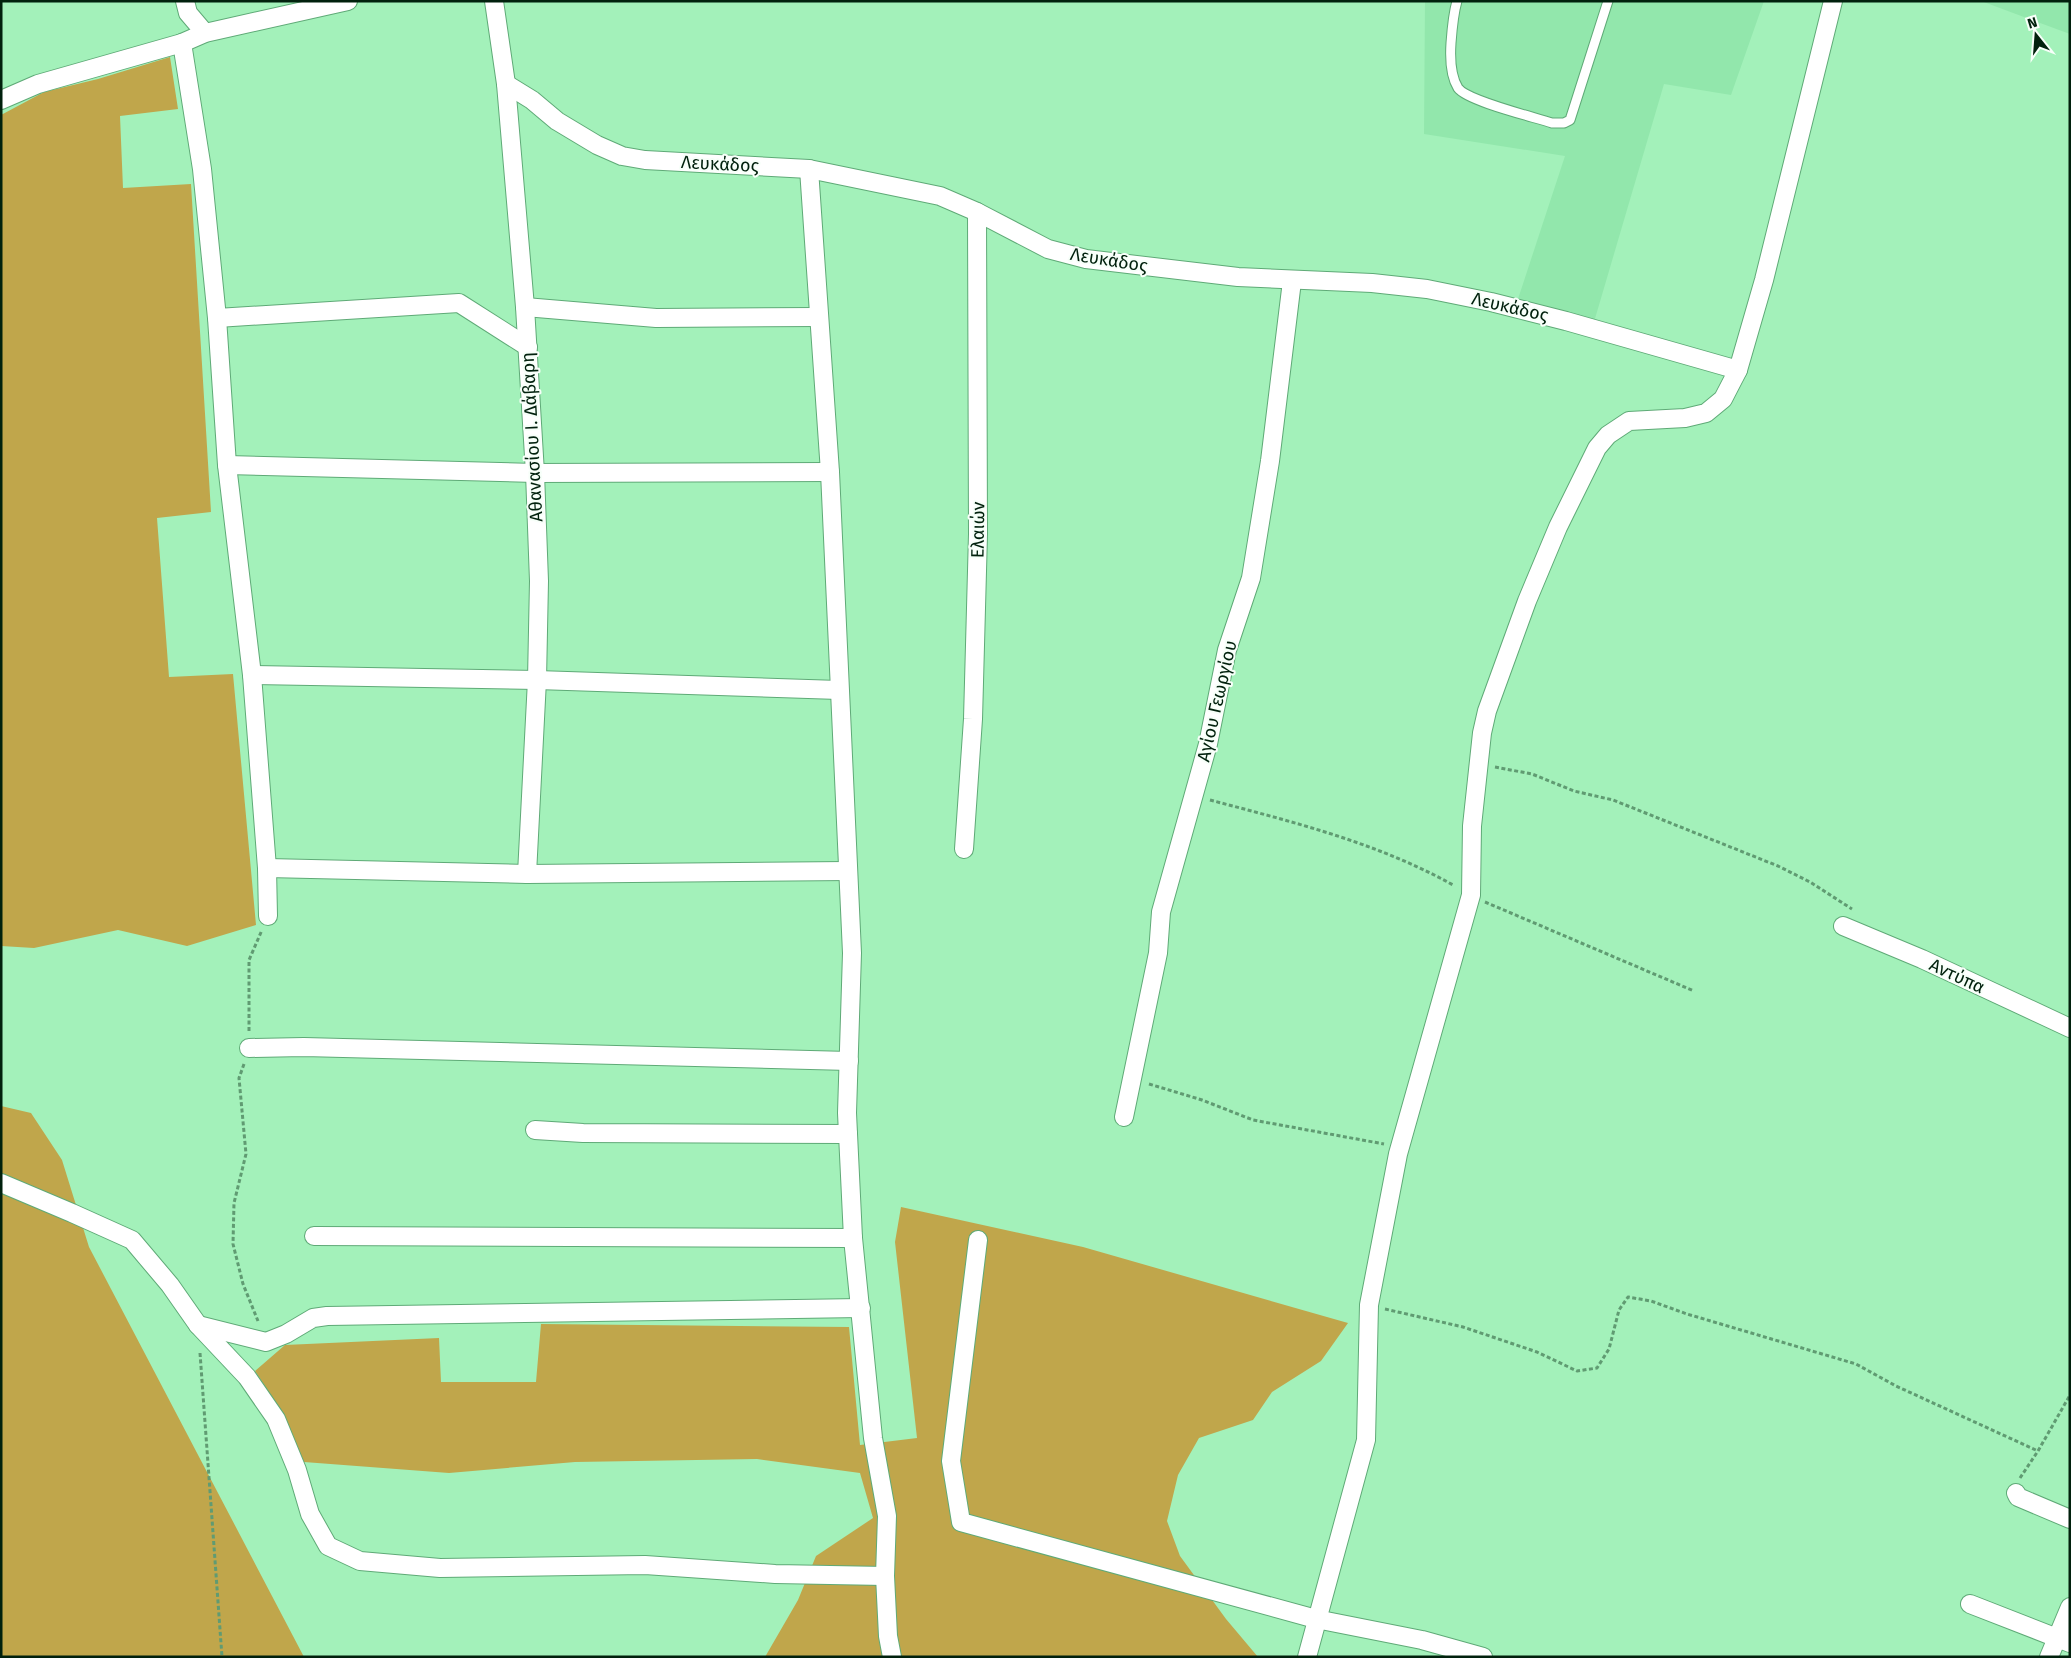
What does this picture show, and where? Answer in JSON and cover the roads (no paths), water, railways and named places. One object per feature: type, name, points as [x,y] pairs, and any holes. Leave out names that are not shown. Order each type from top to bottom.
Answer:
[{"type":"street","points":[[185,1],[188,14],[205,33]]},
{"type":"street","points":[[1,100],[38,84],[182,43],[205,33],[348,1]]},
{"type":"street","name":"Αθανασίου Ι. Δάβαρη","points":[[494,1],[506,84],[528,347],[535,473],[539,581],[537,680],[527,874]]},
{"type":"street","points":[[1308,1657],[1316,1619],[1342,1532],[1366,1440],[1369,1305],[1400,1147],[1471,896],[1472,826],[1482,734],[1487,711],[1527,601],[1558,527],[1597,448],[1608,435],[1629,421],[1685,418],[1706,413],[1724,399],[1738,370],[1764,280],[1833,1]]},
{"type":"street","points":[[182,43],[202,169],[217,318],[227,465],[252,675],[267,868],[268,916]]},
{"type":"street","name":"Λευκάδος","points":[[506,84],[532,100],[557,121],[597,145],[622,156],[645,160],[809,168],[940,196],[977,212],[1048,249],[1086,259],[1238,277],[1292,281],[1372,283],[1427,289],[1491,302],[1566,321],[1738,370]]},
{"type":"street","points":[[809,168],[830,472],[852,953],[848,1134],[853,1238],[873,1438],[886,1516],[885,1576],[888,1636],[892,1657]]},
{"type":"street","name":"Ελαιών","points":[[964,849],[973,719],[978,534],[977,212]]},
{"type":"street","name":"Αγίου Γεωργίου","points":[[1124,1117],[1158,953],[1161,912],[1208,744],[1227,650],[1251,578],[1272,443],[1292,281]]},
{"type":"street","points":[[217,318],[459,303],[528,347]]},
{"type":"street","points":[[525,307],[656,318],[818,317]]},
{"type":"street","points":[[227,465],[535,473],[830,472]]},
{"type":"street","points":[[252,675],[537,680],[840,690]]},
{"type":"street","points":[[267,868],[527,874],[848,871]]},
{"type":"street","name":"Αντύπα","points":[[1843,926],[1922,959],[2070,1028]]},
{"type":"street","points":[[249,1048],[304,1047],[849,1061]]},
{"type":"street","points":[[536,1130],[593,1133],[848,1134]]},
{"type":"street","points":[[1,1184],[72,1212],[132,1240],[170,1285],[198,1325],[247,1377],[276,1420],[297,1470],[310,1514],[328,1546],[360,1561],[440,1568],[645,1565],[775,1574],[885,1576]]},
{"type":"street","points":[[314,1236],[853,1238]]},
{"type":"street","points":[[978,1240],[951,1461],[961,1522],[1316,1619],[1422,1640],[1483,1657]]},
{"type":"street","points":[[198,1325],[266,1342],[286,1334],[313,1318],[327,1316],[861,1308]]},
{"type":"street","points":[[2016,1492],[2018,1497],[2070,1519]]},
{"type":"street","points":[[1970,1604],[2063,1640]]},
{"type":"street","points":[[2049,1657],[2063,1640],[2070,1606]]},
{"type":"lane","points":[[1457,1],[1453,13],[1450,59],[1459,90],[1476,100],[1552,123],[1564,123],[1570,120],[1608,1]]}]
